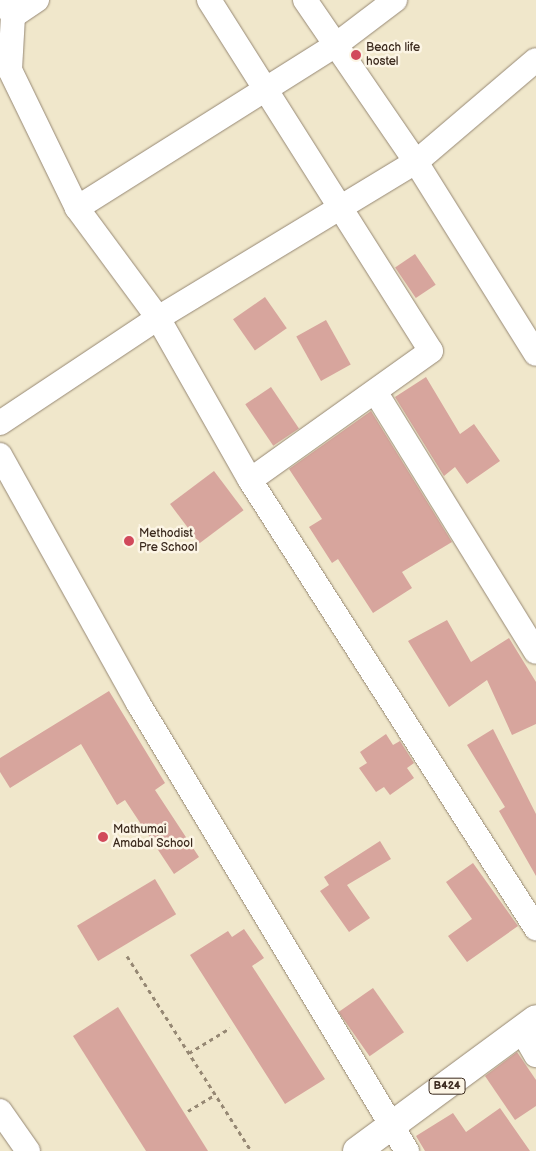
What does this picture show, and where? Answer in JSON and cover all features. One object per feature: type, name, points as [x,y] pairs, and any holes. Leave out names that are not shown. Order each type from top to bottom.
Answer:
[{"type":"main road","name":"B424","points":[[357,1151],[529,1025]]},
{"type":"street","points":[[37,0],[8,8],[10,70],[78,208],[158,318],[250,480],[536,928]]},
{"type":"street","points":[[209,0],[262,89],[341,204],[431,351],[376,393],[250,480]]},
{"type":"street","points":[[305,0],[337,44],[416,162],[536,354]]},
{"type":"street","points":[[78,208],[262,89],[337,44],[395,0]]},
{"type":"street","points":[[0,423],[158,318],[341,204],[416,162],[536,60]]},
{"type":"street","points":[[376,393],[536,652]]},
{"type":"street","points":[[0,455],[138,703],[389,1128],[407,1151]]},
{"type":"street","points":[[529,1025],[536,1055]]},
{"type":"street","points":[[0,1111],[28,1151]]},
{"type":"path","points":[[127,956],[251,1151]]},
{"type":"path","points":[[189,1053],[230,1028]]},
{"type":"path","points":[[188,1111],[216,1095]]},
{"type":"building","points":[[415,254],[436,285],[416,298],[395,267]]},
{"type":"building","points":[[265,297],[287,328],[255,350],[233,319]]},
{"type":"building","points":[[326,320],[351,365],[321,381],[296,336]]},
{"type":"building","points":[[426,377],[460,434],[474,424],[500,461],[467,484],[455,467],[444,476],[395,397]]},
{"type":"building","points":[[271,387],[299,428],[273,446],[245,404]]},
{"type":"building","points":[[371,411],[452,542],[402,572],[412,588],[373,613],[338,559],[332,563],[309,527],[322,519],[289,469]]},
{"type":"building","points":[[214,471],[243,510],[200,543],[170,504]]},
{"type":"building","points":[[447,620],[471,662],[509,638],[536,682],[536,724],[512,735],[487,680],[449,707],[408,641]]},
{"type":"building","points":[[109,691],[165,783],[155,790],[199,857],[174,874],[125,800],[117,805],[81,744],[10,788],[0,772],[0,758]]},
{"type":"building","points":[[493,729],[536,814],[536,876],[499,811],[505,807],[467,745]]},
{"type":"building","points":[[386,734],[393,745],[400,741],[414,763],[407,768],[414,778],[390,795],[384,787],[376,792],[359,768],[367,763],[360,752]]},
{"type":"building","points":[[380,841],[391,859],[347,885],[370,918],[349,932],[320,891],[329,885],[324,877]]},
{"type":"building","points":[[473,863],[518,926],[467,962],[448,936],[472,919],[446,882]]},
{"type":"building","points":[[155,879],[176,914],[98,961],[77,926]]},
{"type":"building","points":[[244,929],[264,958],[252,966],[325,1079],[285,1104],[190,955],[228,931],[232,937]]},
{"type":"building","points":[[373,988],[404,1032],[370,1056],[339,1012]]},
{"type":"building","points":[[118,1007],[208,1151],[146,1151],[73,1036]]},
{"type":"building","points":[[517,1052],[536,1080],[536,1106],[515,1120],[485,1076]]},
{"type":"building","points":[[500,1108],[530,1151],[425,1151],[416,1136],[453,1113],[466,1132]]},
{"type":"place","name":"Beach life hostel","points":[[356,55]]},
{"type":"place","name":"Methodist Pre School","points":[[129,541]]},
{"type":"place","name":"Mathumai Amabal School","points":[[103,837]]}]
